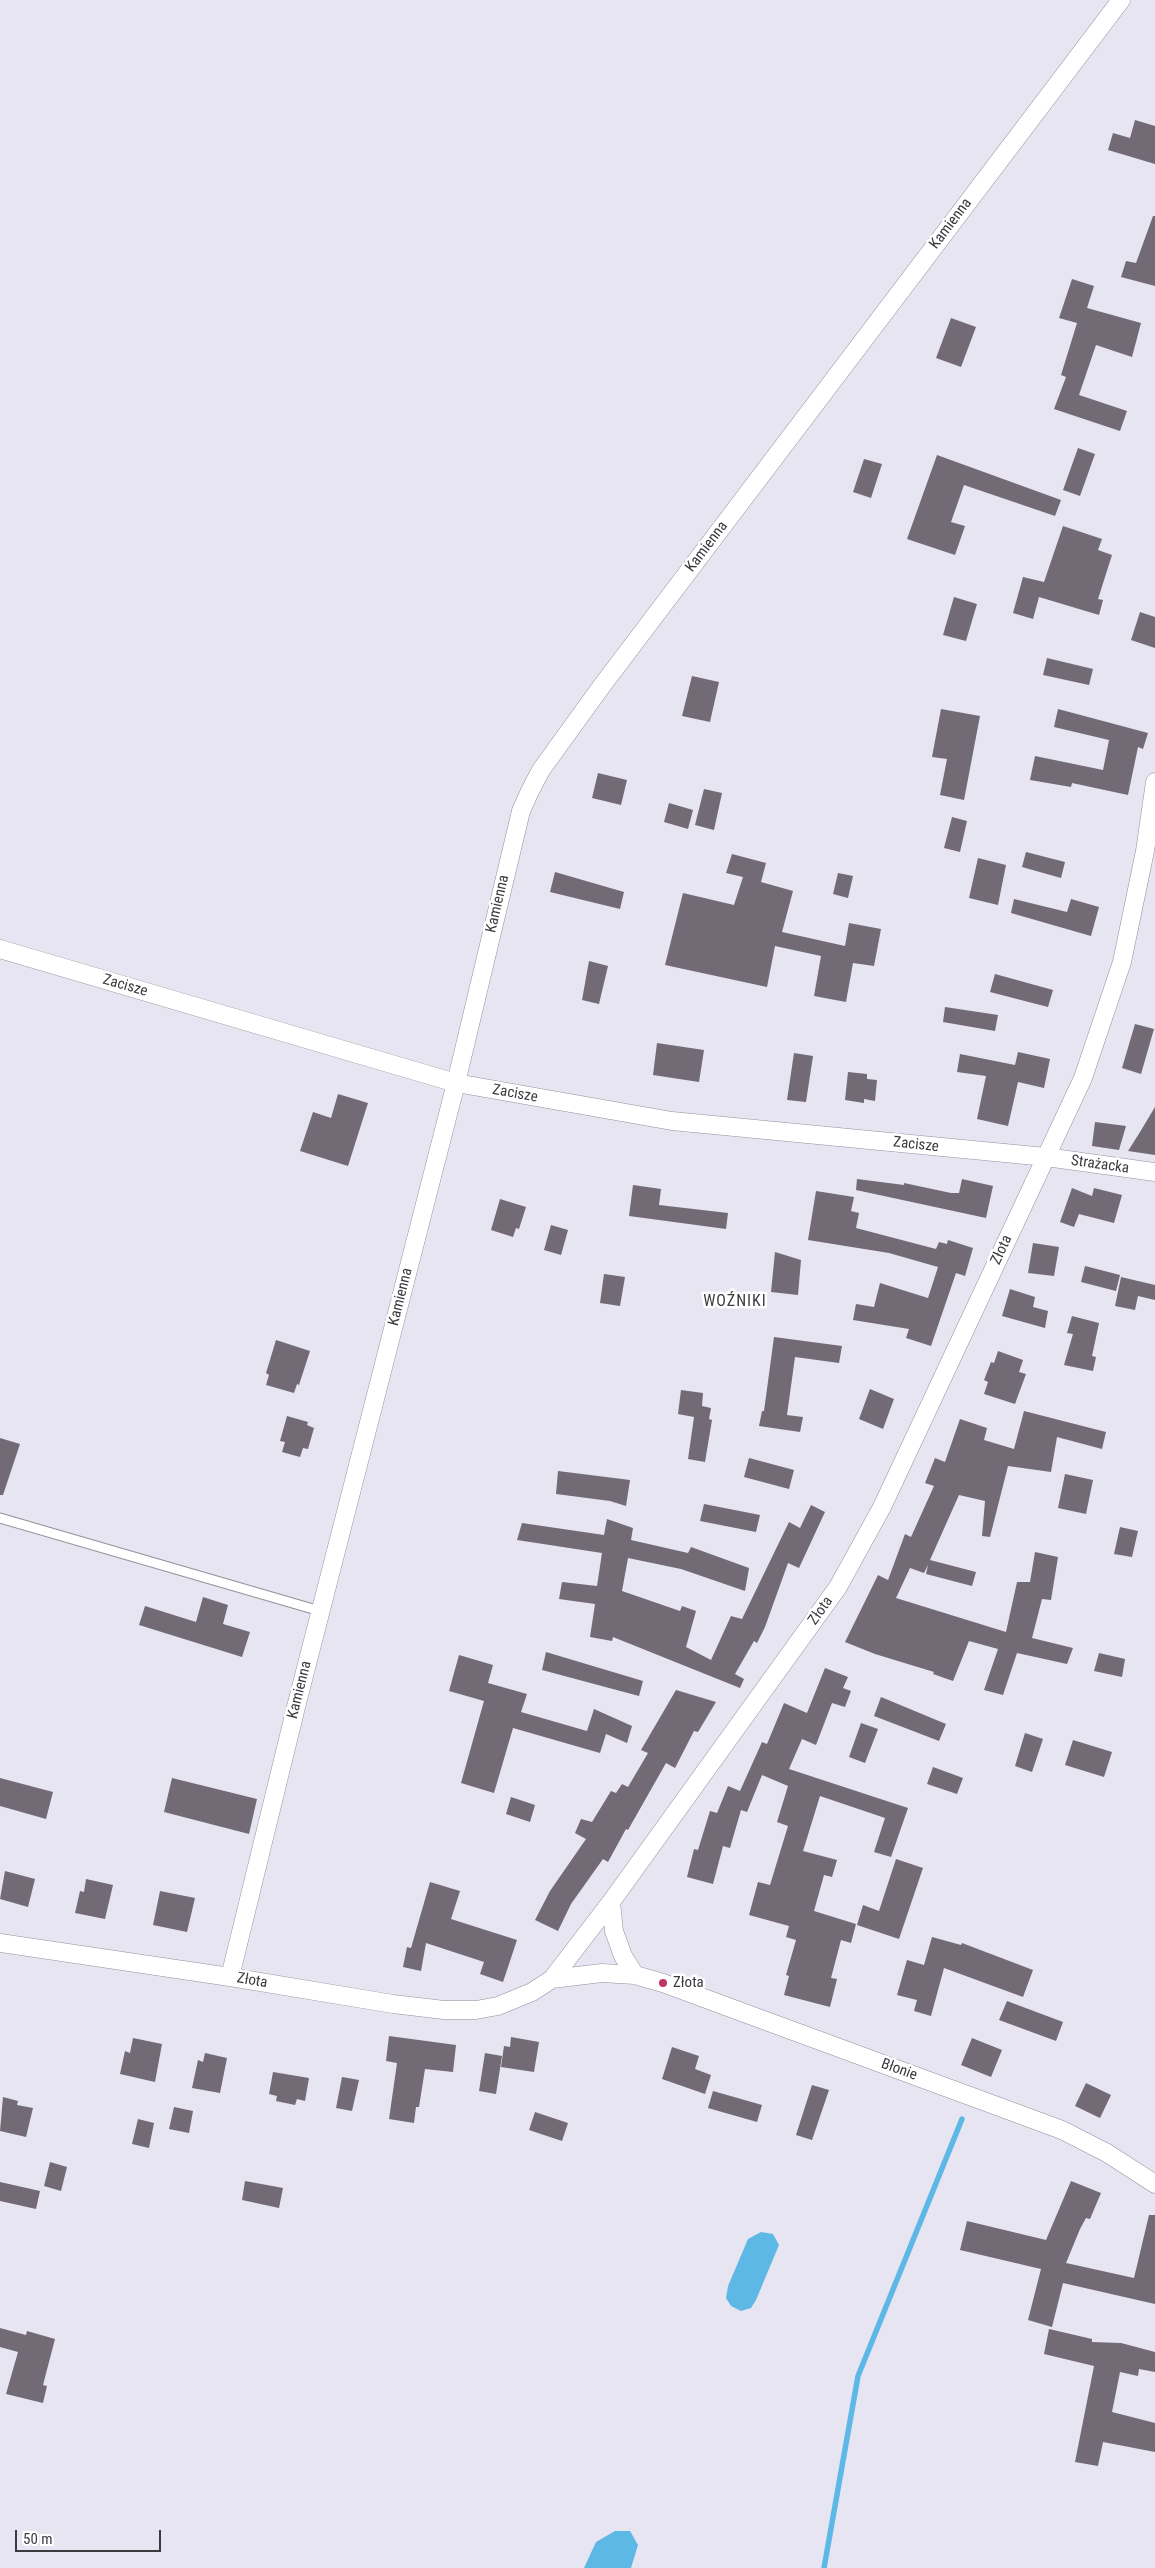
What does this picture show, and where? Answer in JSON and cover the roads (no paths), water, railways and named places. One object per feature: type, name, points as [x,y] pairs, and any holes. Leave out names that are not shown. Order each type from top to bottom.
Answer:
[{"type":"street","name":"Kamienna","points":[[230,1977],[320,1611],[456,1083],[521,811],[541,770],[1121,0]]},
{"type":"street","name":"Złota","points":[[0,1943],[230,1977],[393,2004],[452,2010],[476,2010],[498,2006],[532,1992],[552,1979],[611,1902],[838,1587],[882,1507],[1083,1078],[1122,962],[1145,852],[1155,782]]},
{"type":"street","name":"Zacisze","points":[[0,949],[456,1083],[672,1121],[1046,1157]]},
{"type":"street","name":"Strażacka","points":[[1046,1157],[1155,1172]]},
{"type":"street","points":[[611,1902],[614,1931],[623,1956],[635,1975]]},
{"type":"street","name":"Błonie","points":[[552,1979],[602,1973],[635,1975],[663,1983],[1062,2130],[1107,2153],[1155,2184]]},
{"type":"lane","points":[[0,1518],[320,1611]]},
{"type":"water","points":[[761,2232],[773,2234],[779,2245],[756,2300],[751,2308],[741,2311],[731,2306],[726,2298],[728,2286],[748,2239]]},
{"type":"water","points":[[615,2531],[630,2531],[638,2545],[631,2568],[584,2568],[596,2542]]},
{"type":"waterway","points":[[824,2568],[858,2376],[962,2119]]},
{"type":"place","name":"Złota","points":[[663,1983]]},
{"type":"district","name":"WOŹNIKI","points":[[735,1302]]}]
